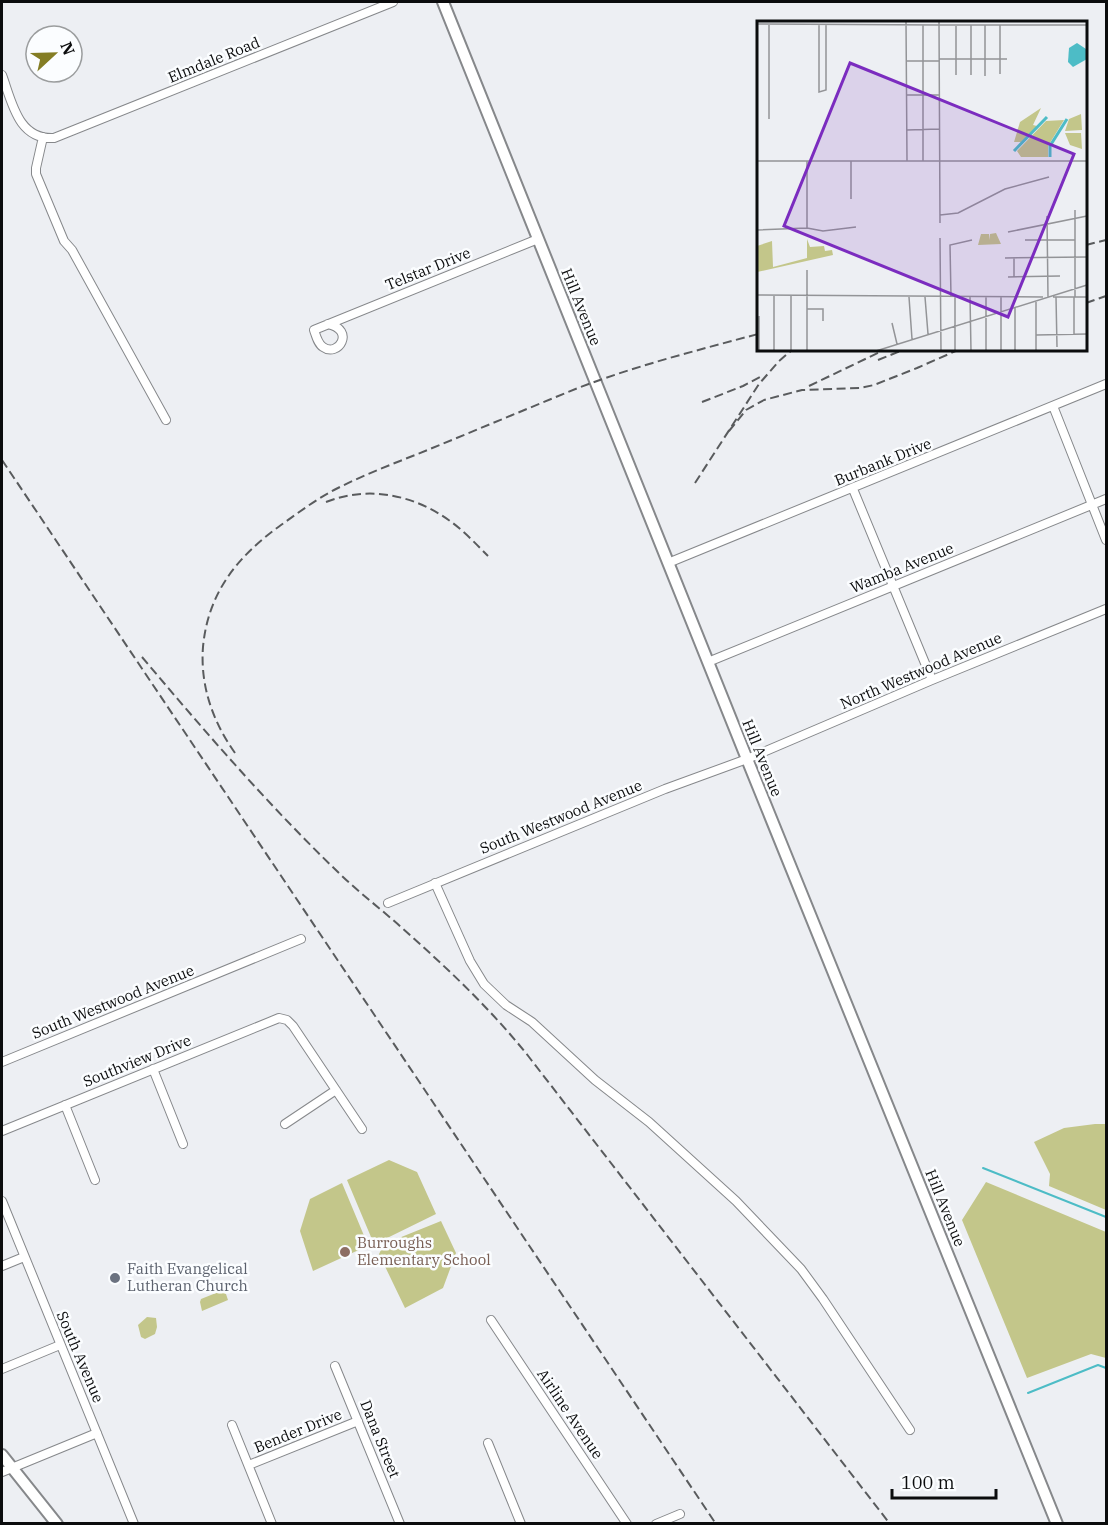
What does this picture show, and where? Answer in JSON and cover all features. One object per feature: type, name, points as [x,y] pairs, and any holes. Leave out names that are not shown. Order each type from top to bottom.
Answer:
[{"type":"main road","name":"Hill Avenue","points":[[443,2],[1057,1524]]},
{"type":"main road","points":[[2,1455],[7,1470],[57,1524]]},
{"type":"street","name":"Elmdale Road","points":[[43,137],[60,136],[393,2]]},
{"type":"street","points":[[2,75],[16,113],[23,125],[32,133],[43,137],[36,174],[64,241],[72,250],[166,420]]},
{"type":"street","name":"Telstar Drive","points":[[328,324],[538,239]]},
{"type":"street","name":"Burbank Drive","points":[[668,563],[1107,384]]},
{"type":"street","points":[[1053,406],[1107,540]]},
{"type":"street","points":[[853,489],[932,680]]},
{"type":"street","name":"Wamba Avenue","points":[[708,662],[1107,499]]},
{"type":"street","name":"North Westwood Avenue","points":[[747,759],[1107,609]]},
{"type":"street","name":"South Westwood Avenue","points":[[388,903],[665,789],[747,759]]},
{"type":"street","points":[[435,883],[470,961],[484,984],[506,1005],[531,1022],[596,1080],[648,1122],[736,1201],[801,1269],[910,1430]]},
{"type":"street","name":"South Westwood Avenue","points":[[2,1062],[301,939]]},
{"type":"street","name":"Southview Drive","points":[[2,1131],[274,1019],[284,1019],[293,1026],[336,1090]]},
{"type":"street","points":[[153,1069],[183,1144]]},
{"type":"street","points":[[285,1124],[336,1090],[362,1129]]},
{"type":"street","points":[[65,1105],[95,1180]]},
{"type":"street","name":"South Avenue","points":[[2,1201],[134,1524]]},
{"type":"street","points":[[2,1266],[24,1257]]},
{"type":"street","name":"Airline Avenue","points":[[491,1320],[627,1524]]},
{"type":"street","points":[[2,1369],[60,1345]]},
{"type":"street","name":"Dana Street","points":[[335,1366],[400,1524]]},
{"type":"street","name":"Bender Drive","points":[[249,1465],[358,1421]]},
{"type":"street","points":[[232,1425],[272,1524]]},
{"type":"street","points":[[7,1470],[97,1432]]},
{"type":"street","points":[[488,1443],[521,1524]]},
{"type":"street","points":[[656,1524],[680,1514]]},
{"type":"green space","points":[[1106,1124],[1106,1210],[1049,1186],[1050,1174],[1034,1142],[1064,1128]]},
{"type":"green space","points":[[389,1160],[417,1172],[436,1214],[381,1241],[371,1237],[347,1180]]},
{"type":"green space","points":[[986,1182],[1106,1232],[1106,1358],[1091,1354],[1027,1378],[962,1220]]},
{"type":"green space","points":[[342,1183],[365,1238],[363,1248],[313,1271],[300,1231],[310,1199]]},
{"type":"green space","points":[[441,1221],[456,1253],[443,1288],[405,1308],[379,1254],[384,1244]]},
{"type":"green space","points":[[221,1291],[226,1294],[228,1300],[202,1311],[201,1299]]},
{"type":"green space","points":[[147,1317],[156,1318],[157,1327],[155,1334],[145,1339],[141,1337],[138,1325]]},
{"type":"waterway","points":[[983,1168],[1106,1217]]},
{"type":"waterway","points":[[1028,1393],[1098,1365],[1106,1368]]},
{"type":"railway","points":[[1087,245],[1106,240]]},
{"type":"railway","points":[[1087,303],[1106,296]]},
{"type":"railway","points":[[235,753],[214,716],[206,690],[203,647],[211,609],[219,592],[251,549],[300,511],[327,494],[382,468],[591,383],[757,334]]},
{"type":"railway","points":[[695,483],[759,384],[791,351]]},
{"type":"railway","points":[[809,386],[882,351]]},
{"type":"railway","points":[[878,360],[900,351]]},
{"type":"railway","points":[[729,431],[746,410],[764,400],[802,390],[860,388],[874,385],[956,351]]},
{"type":"railway","points":[[702,402],[762,376]]},
{"type":"railway","points":[[2,460],[716,1524]]},
{"type":"railway","points":[[326,502],[358,494],[391,495],[406,499],[450,521],[488,556]]},
{"type":"railway","points":[[142,657],[290,824],[342,876],[452,973],[514,1039],[890,1524]]},
{"type":"place","name":"Burroughs Elementary School","points":[[345,1252]]},
{"type":"place","name":"Faith Evangelical Lutheran Church","points":[[115,1278]]}]
